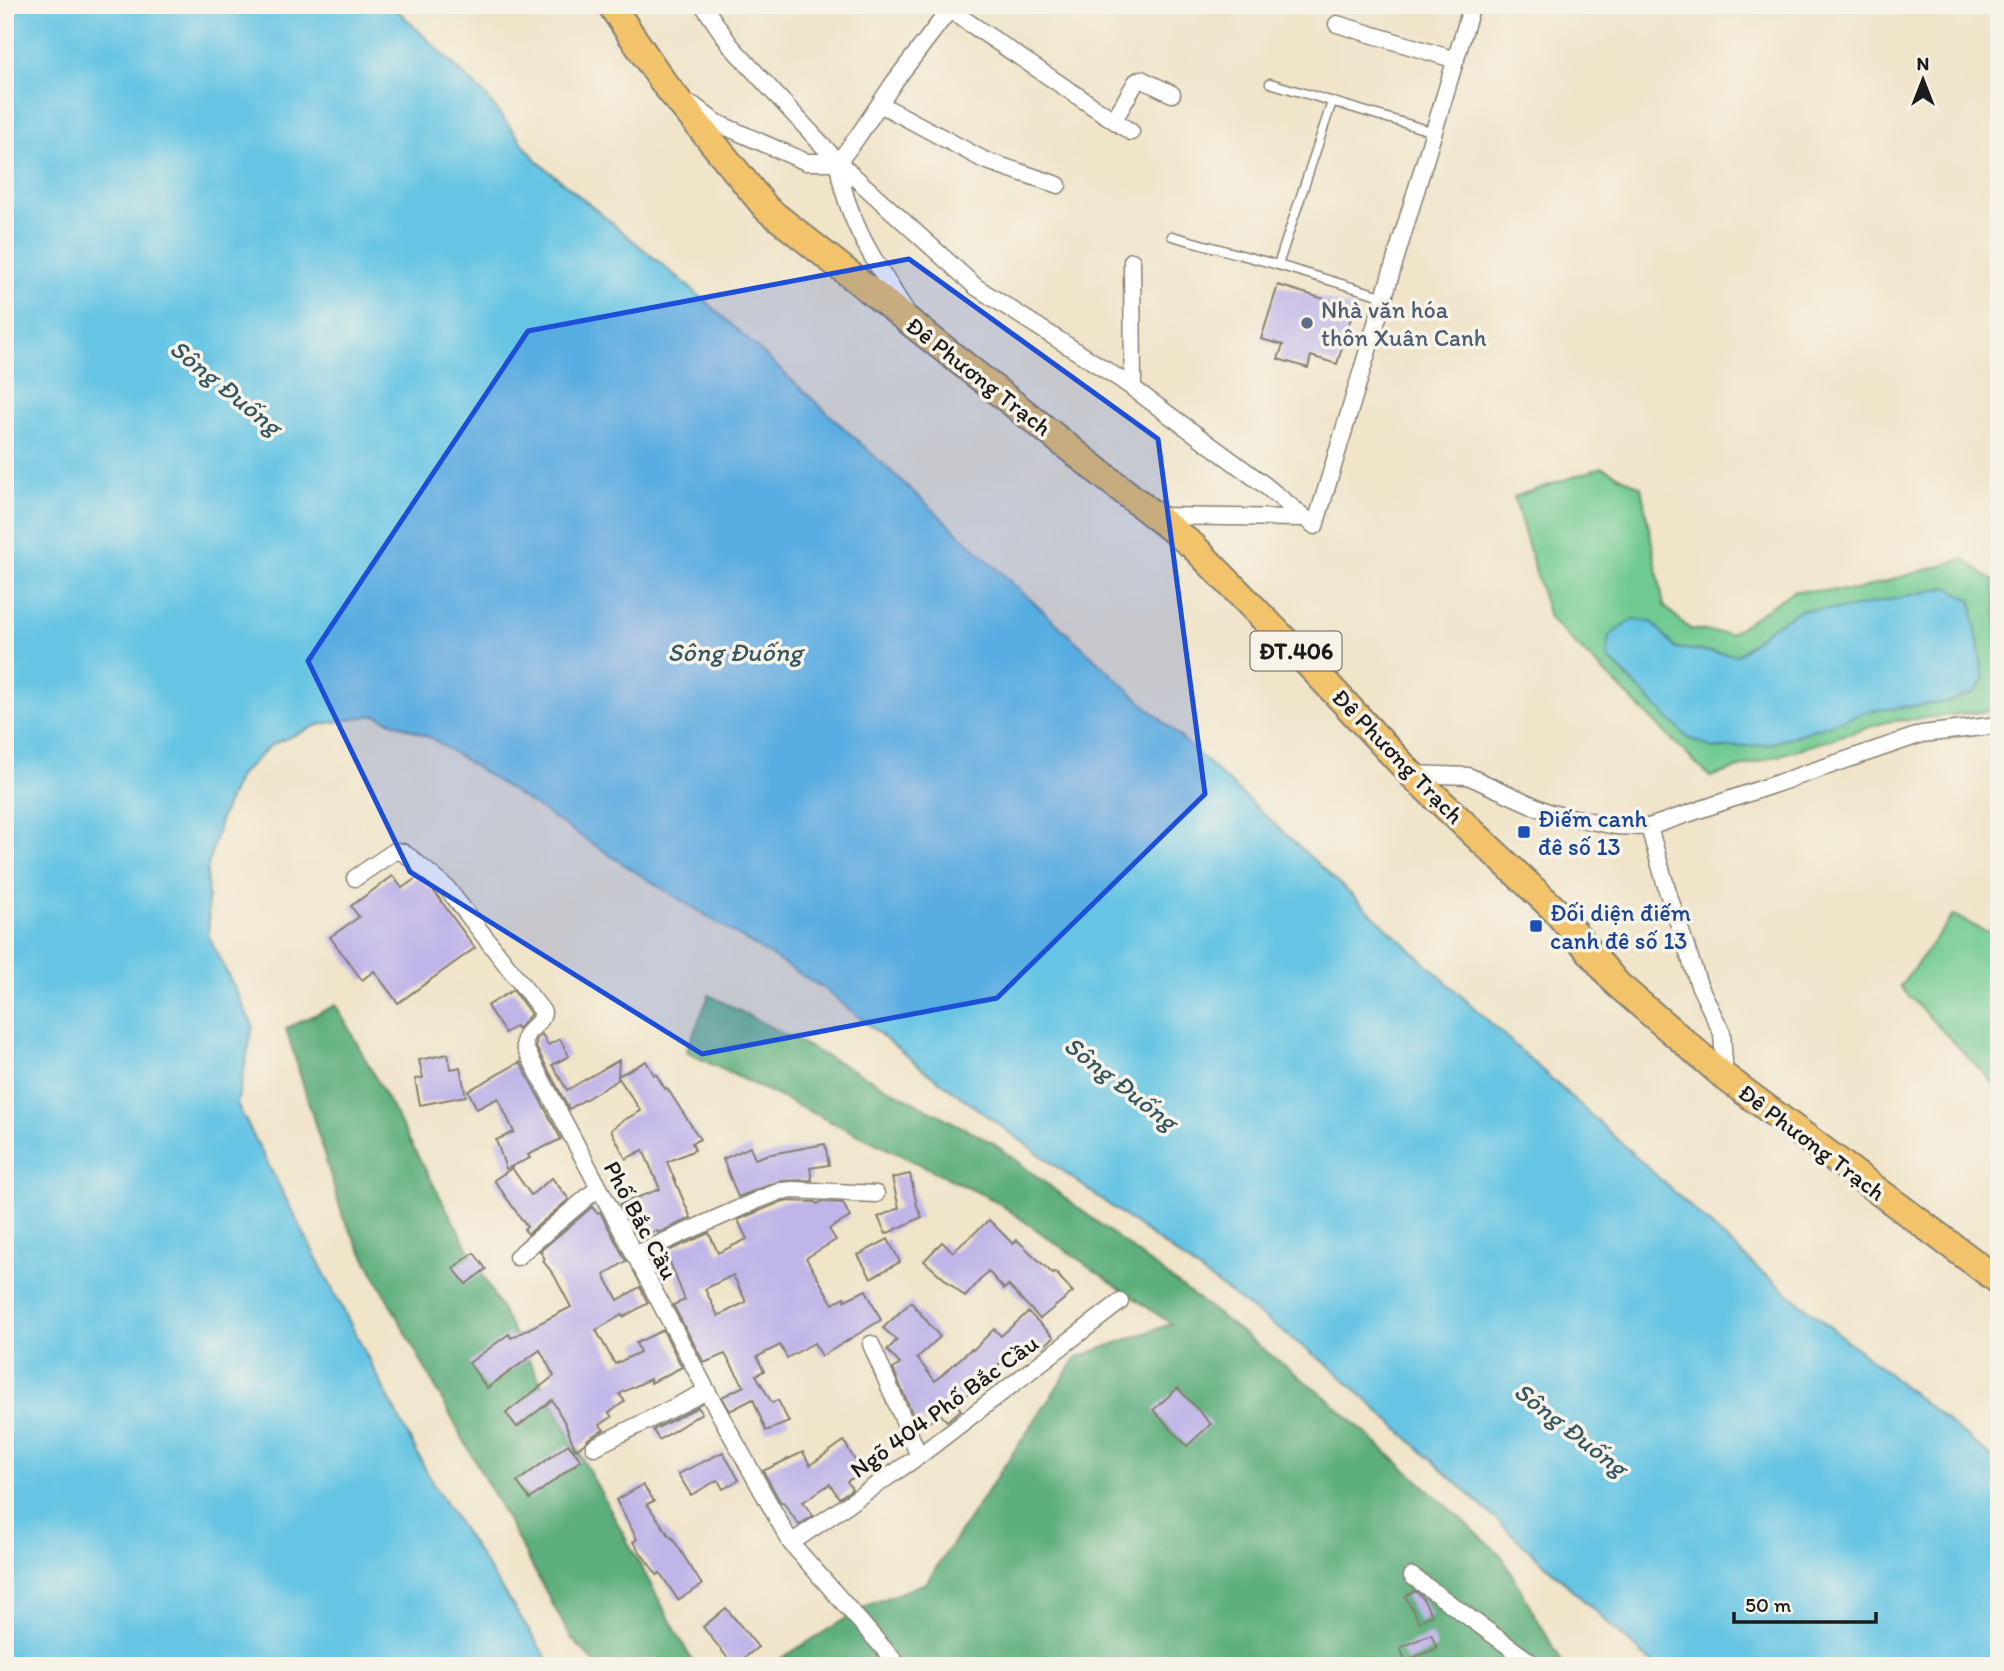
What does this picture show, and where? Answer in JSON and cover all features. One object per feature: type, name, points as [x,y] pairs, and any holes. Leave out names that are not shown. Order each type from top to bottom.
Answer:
[{"type":"main road","name":"Đê Phương Trạch","points":[[611,5],[663,82],[767,209],[1193,545],[1411,774],[1555,910],[1617,984],[1725,1077],[1996,1276]]},
{"type":"street","points":[[703,5],[732,46],[838,162],[976,287],[1133,388],[1315,526],[1472,5]]},
{"type":"street","points":[[917,327],[869,253],[841,188],[838,162],[952,7],[1131,132]]},
{"type":"street","points":[[1337,24],[1456,60]]},
{"type":"street","points":[[1114,120],[1136,82],[1141,79],[1172,94]]},
{"type":"street","points":[[663,82],[715,122],[753,140],[806,162],[838,162]]},
{"type":"street","points":[[880,104],[984,160],[1058,185]]},
{"type":"street","points":[[1132,261],[1133,388]]},
{"type":"street","points":[[1156,516],[1305,518]]},
{"type":"street","points":[[1411,774],[1468,776],[1550,813],[1616,826],[1649,827],[1922,734],[1999,725]]},
{"type":"street","points":[[1649,827],[1699,985],[1722,1033],[1725,1077]]},
{"type":"street","name":"Phố Bắc Cầu","points":[[355,878],[395,851],[411,859],[447,888],[543,1012],[542,1020],[525,1035],[524,1045],[706,1391],[791,1542],[898,1666]]},
{"type":"street","points":[[517,1257],[598,1188]]},
{"type":"street","points":[[634,1255],[781,1191],[876,1194]]},
{"type":"street","name":"Ngõ 404 Phố Bắc Cầu","points":[[791,1542],[919,1456],[1120,1302]]},
{"type":"street","points":[[871,1344],[919,1456]]},
{"type":"street","points":[[594,1447],[706,1391]]},
{"type":"street","points":[[1412,1576],[1536,1666]]},
{"type":"lane","points":[[1270,83],[1434,132]]},
{"type":"lane","points":[[1278,265],[1332,102]]},
{"type":"lane","points":[[1172,236],[1385,297]]},
{"type":"highlighted area","points":[[909,259],[1158,439],[1205,794],[997,998],[702,1054],[410,872],[308,661],[528,331]]},
{"type":"green space","points":[[1602,467],[1641,487],[1664,606],[1690,629],[1730,634],[1793,591],[1856,590],[1963,559],[1994,581],[1999,710],[1886,722],[1710,777],[1549,618],[1514,497]]},
{"type":"green space","points":[[1953,915],[1984,931],[1999,931],[1999,1089],[1900,987]]},
{"type":"green space","points":[[709,995],[993,1143],[1321,1393],[1501,1555],[1564,1666],[769,1666],[868,1605],[926,1583],[1077,1357],[1171,1324],[994,1200],[686,1052]]},
{"type":"green space","points":[[336,1005],[695,1666],[598,1666],[571,1638],[343,1217],[286,1028]]},
{"type":"water","name":"Sông Đuống","points":[[5,5],[392,5],[483,93],[537,161],[706,301],[1758,1269],[1999,1463],[1999,1666],[1655,1666],[1332,1368],[923,1069],[824,989],[634,871],[431,738],[375,715],[318,725],[271,745],[239,776],[221,817],[207,870],[209,937],[253,1026],[237,1104],[434,1486],[552,1666],[5,1666]]},
{"type":"water","points":[[1948,587],[1971,600],[1984,679],[1975,692],[1949,702],[1870,711],[1770,744],[1714,749],[1688,738],[1607,657],[1609,636],[1633,619],[1652,622],[1676,648],[1738,655],[1766,631],[1800,610],[1846,609]]},
{"type":"building","name":"Nhà văn hóa thôn Xuân Canh","points":[[1278,285],[1354,308],[1337,364],[1311,356],[1308,368],[1278,359],[1283,345],[1261,339]]},
{"type":"building","points":[[393,876],[402,888],[418,877],[433,890],[475,948],[398,1003],[374,971],[362,980],[330,937],[359,917],[351,906]]},
{"type":"building","points":[[513,990],[531,1014],[518,1029],[516,1026],[505,1033],[487,1006]]},
{"type":"building","points":[[542,1034],[548,1045],[560,1039],[569,1056],[552,1065],[567,1090],[619,1060],[618,1076],[646,1061],[700,1139],[692,1143],[695,1150],[667,1162],[691,1218],[658,1233],[657,1230],[638,1238],[620,1204],[660,1189],[643,1150],[626,1159],[611,1130],[641,1111],[618,1077],[618,1080],[569,1109],[536,1047],[536,1040]]},
{"type":"building","points":[[448,1054],[451,1069],[460,1067],[466,1096],[420,1105],[415,1079],[423,1078],[419,1060]]},
{"type":"building","points":[[520,1062],[561,1139],[506,1169],[496,1140],[514,1132],[498,1098],[477,1109],[468,1091]]},
{"type":"building","points":[[825,1144],[829,1165],[810,1168],[812,1180],[780,1181],[738,1197],[723,1159],[750,1147],[755,1159]]},
{"type":"building","points":[[512,1168],[531,1195],[552,1178],[569,1199],[528,1234],[524,1229],[527,1227],[494,1180]]},
{"type":"building","points":[[910,1174],[922,1217],[886,1234],[878,1217],[899,1208],[892,1178]]},
{"type":"building","points":[[783,1201],[843,1203],[850,1217],[829,1229],[836,1240],[806,1258],[833,1304],[844,1297],[845,1300],[866,1290],[881,1320],[822,1356],[814,1343],[787,1358],[780,1345],[757,1357],[764,1371],[756,1375],[772,1403],[778,1400],[789,1422],[766,1431],[753,1399],[730,1411],[722,1397],[744,1386],[725,1354],[704,1363],[673,1305],[685,1300],[666,1252],[709,1233],[718,1253],[747,1239],[738,1220]],"holes":[[[733,1275],[746,1302],[718,1316],[705,1289]]]},
{"type":"building","points":[[592,1207],[597,1213],[600,1212],[626,1261],[604,1275],[618,1300],[640,1287],[648,1303],[596,1330],[615,1364],[640,1352],[636,1343],[663,1330],[682,1367],[651,1383],[650,1379],[619,1394],[625,1401],[609,1413],[612,1417],[600,1425],[604,1430],[575,1449],[552,1400],[517,1427],[506,1413],[554,1376],[540,1350],[487,1388],[469,1363],[509,1334],[511,1338],[571,1307],[554,1275],[543,1261],[545,1259],[540,1251]]},
{"type":"building","points":[[989,1220],[1013,1244],[1017,1240],[1053,1274],[1055,1272],[1073,1292],[1040,1319],[1008,1285],[1004,1289],[988,1271],[965,1297],[924,1261],[942,1242],[953,1252]]},
{"type":"building","points":[[888,1239],[900,1262],[871,1278],[858,1255]]},
{"type":"building","points":[[474,1253],[486,1269],[466,1284],[453,1268]]},
{"type":"building","points":[[911,1302],[940,1337],[917,1358],[935,1381],[994,1329],[1001,1336],[1028,1312],[1054,1337],[1043,1347],[1039,1344],[1026,1356],[1017,1346],[956,1404],[961,1410],[947,1421],[941,1415],[925,1424],[922,1419],[916,1422],[893,1369],[900,1364],[887,1350],[897,1340],[883,1328]]},
{"type":"building","points":[[1178,1388],[1211,1424],[1187,1446],[1153,1410]]},
{"type":"building","points":[[698,1407],[702,1413],[659,1440],[653,1430]]},
{"type":"building","points":[[844,1441],[862,1473],[847,1481],[852,1489],[839,1498],[830,1484],[803,1502],[813,1516],[799,1525],[783,1502],[781,1503],[763,1471],[803,1452],[810,1465]]},
{"type":"building","points":[[568,1444],[581,1460],[530,1499],[517,1482]]},
{"type":"building","points":[[723,1452],[739,1480],[723,1489],[718,1480],[691,1495],[678,1474]]},
{"type":"building","points":[[643,1485],[654,1501],[647,1504],[672,1537],[702,1585],[678,1600],[660,1573],[657,1575],[633,1542],[637,1539],[616,1500]]},
{"type":"building","points":[[1415,1591],[1422,1597],[1432,1615],[1419,1622],[1405,1596]]},
{"type":"building","points":[[726,1608],[758,1647],[734,1666],[703,1627]]},
{"type":"building","points":[[1431,1634],[1437,1648],[1406,1661],[1400,1648]]},
{"type":"place","name":"Nhà văn hóa thôn Xuân Canh","points":[[1307,323]]},
{"type":"place","name":"Điếm canh đê số 13","points":[[1524,832]]},
{"type":"place","name":"Đối diện điếm canh đê số 13","points":[[1536,926]]}]
